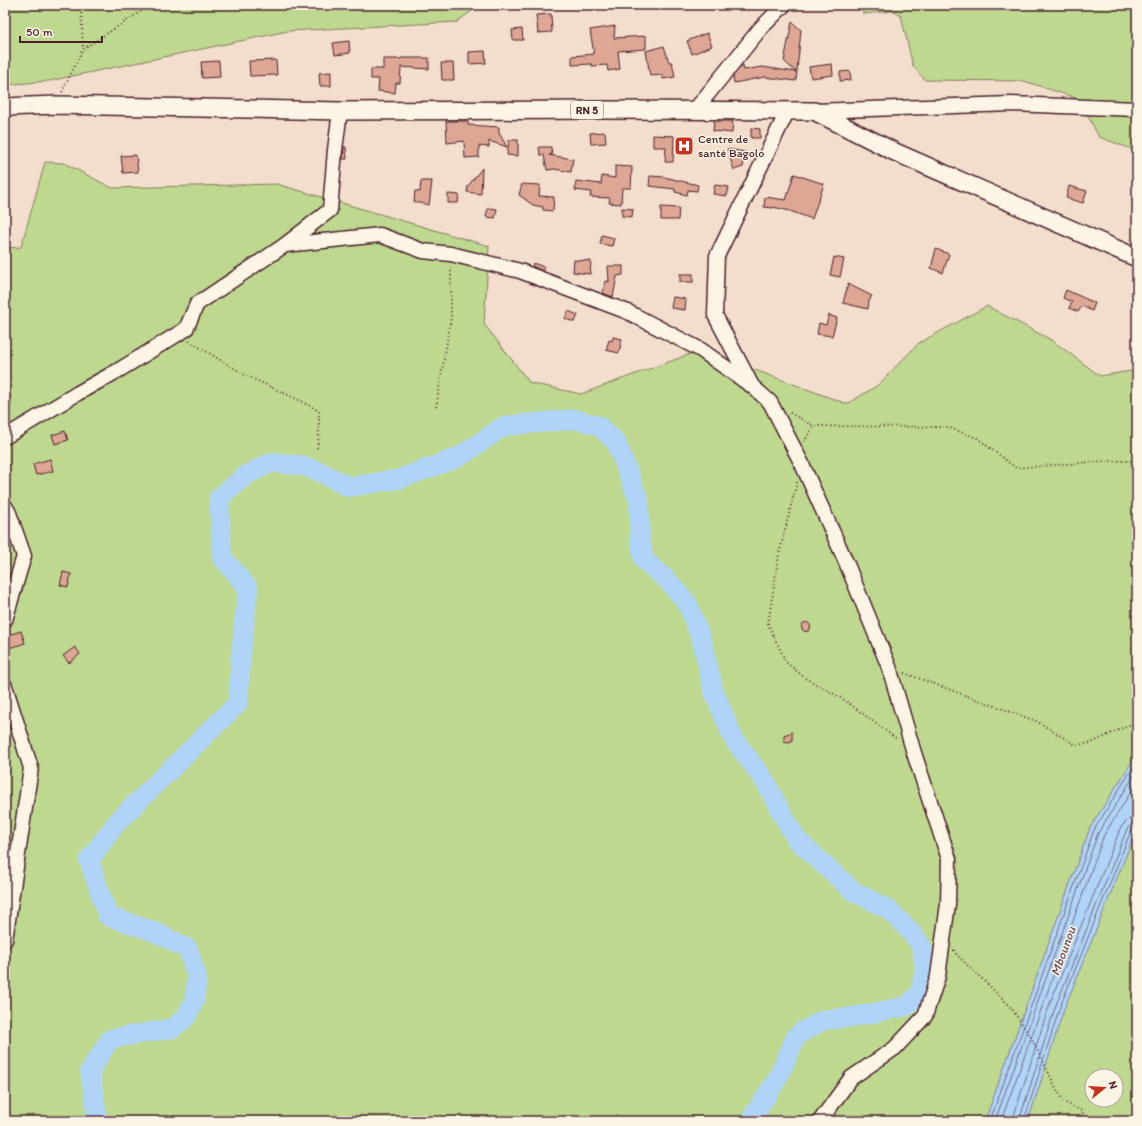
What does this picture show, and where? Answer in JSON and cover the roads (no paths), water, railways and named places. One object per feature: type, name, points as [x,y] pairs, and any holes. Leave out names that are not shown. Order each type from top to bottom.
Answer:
[{"type":"main road","name":"RN 5","points":[[5,108],[56,105],[340,112],[695,110],[814,111],[895,152],[1137,258]]},
{"type":"street","points":[[695,110],[760,29],[784,5]]},
{"type":"street","points":[[814,111],[1011,104],[1137,109]]},
{"type":"street","points":[[752,386],[715,315],[717,256],[788,110]]},
{"type":"street","points":[[5,438],[186,329],[197,304],[285,244],[330,210],[340,112]]},
{"type":"street","points":[[285,244],[380,235],[423,252],[451,254],[520,271],[628,312],[701,350],[752,386],[770,402],[802,464],[846,562],[890,667],[914,753],[949,860],[948,904],[938,976],[925,1016],[895,1048],[851,1078],[820,1121]]},
{"type":"street","points":[[5,506],[9,513],[24,556],[5,620]]},
{"type":"street","points":[[5,686],[31,768],[5,940]]},
{"type":"water","name":"Mbounou","points":[[1137,754],[1137,828],[1064,1009],[1028,1121],[985,1121],[1090,828]]},
{"type":"waterway","points":[[98,1121],[90,1071],[110,1039],[173,1028],[186,1017],[194,1002],[197,977],[188,949],[155,932],[108,916],[89,860],[118,821],[238,703],[241,653],[248,588],[222,557],[219,498],[246,475],[272,462],[303,466],[320,472],[349,487],[399,479],[459,457],[504,426],[575,419],[599,426],[616,442],[639,501],[640,541],[644,560],[669,582],[687,603],[702,641],[713,689],[733,738],[765,781],[797,840],[853,891],[889,910],[910,931],[922,947],[925,968],[920,993],[907,1006],[853,1017],[823,1020],[797,1035],[776,1081],[750,1121]]},
{"type":"place","name":"Centre de santé Bagolo","points":[[684,146]]}]
